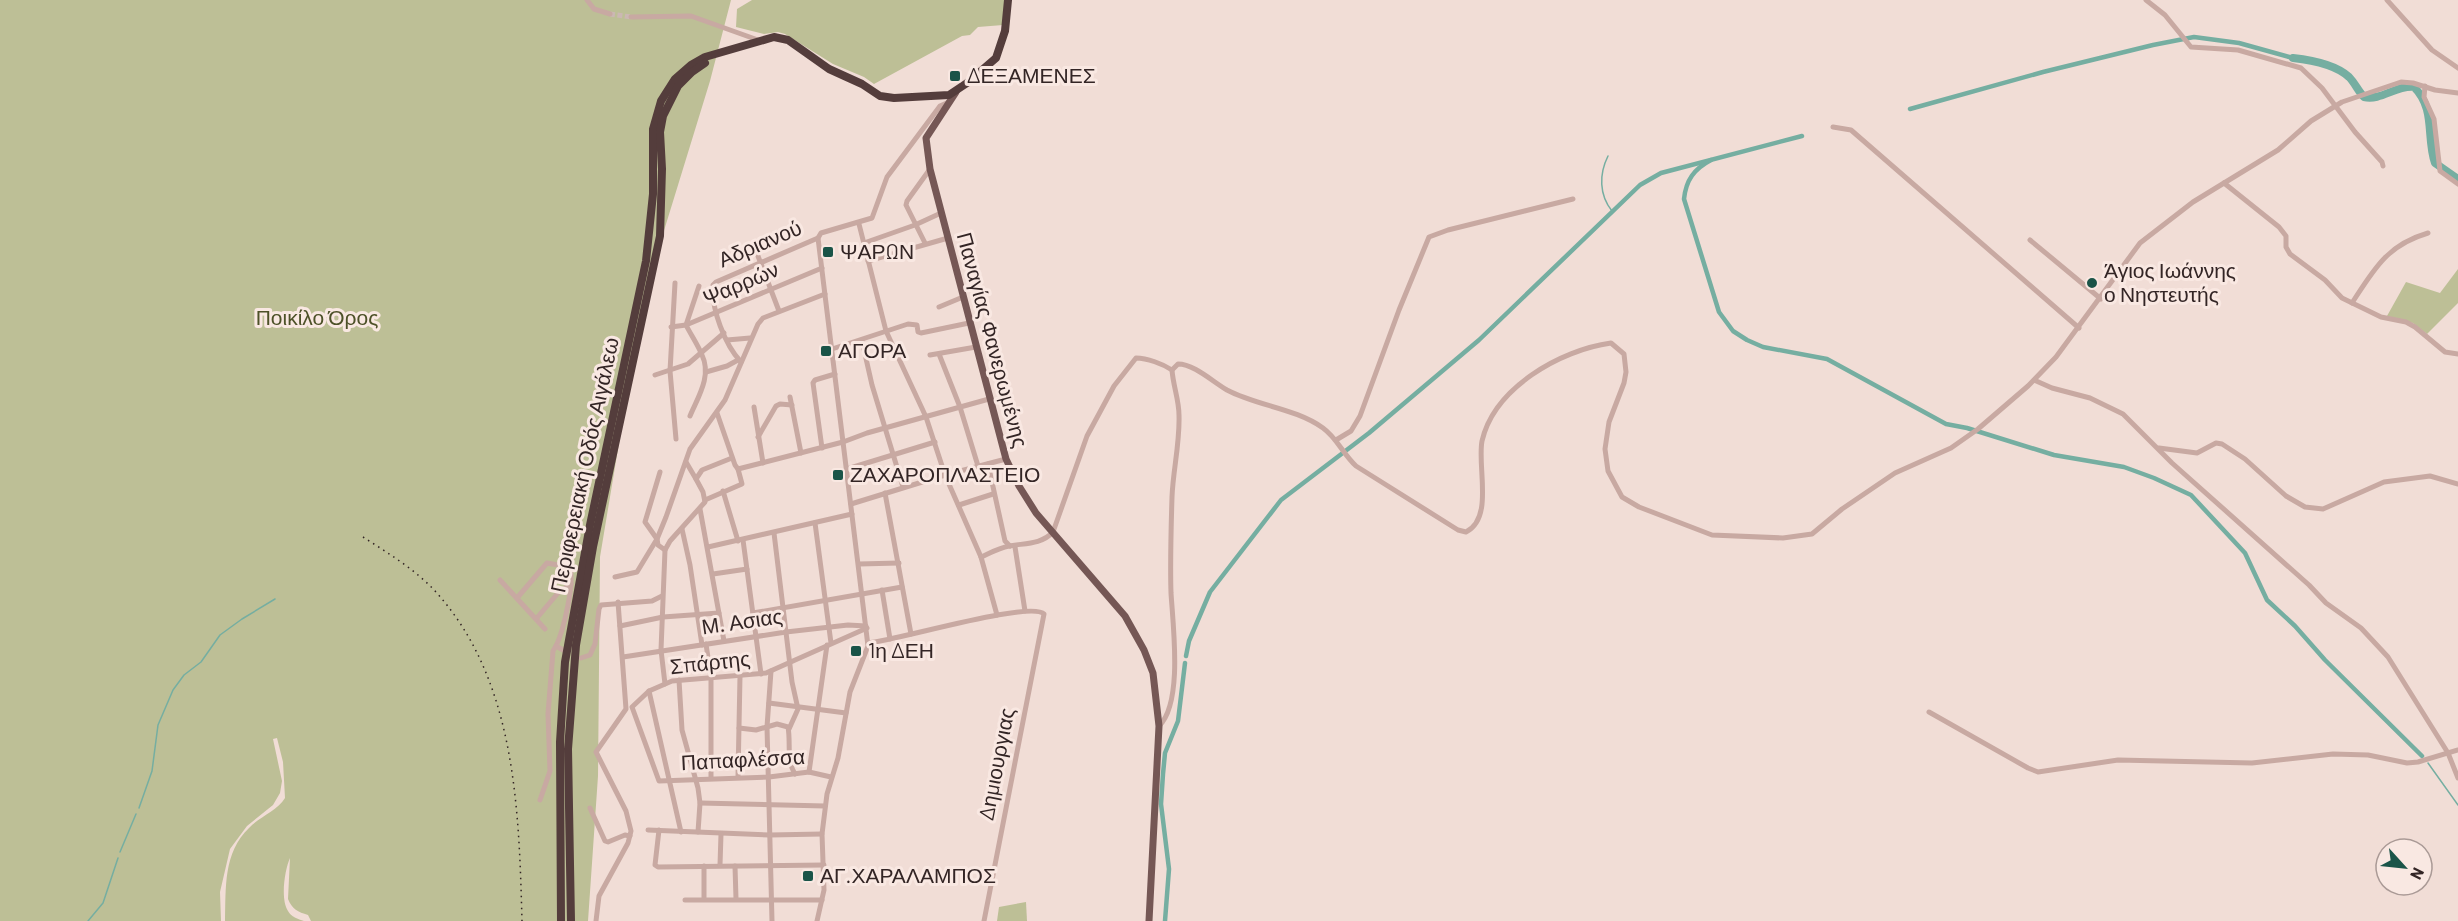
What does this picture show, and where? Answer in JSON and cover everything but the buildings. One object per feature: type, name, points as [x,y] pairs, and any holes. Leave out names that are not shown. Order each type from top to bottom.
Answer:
[{"type":"highway","name":"Περιφερειακή Οδός Αιγάλεω","points":[[561,921],[560,742],[565,662],[588,535],[648,249],[653,194],[654,121],[663,96],[682,71],[705,57],[774,37],[788,40],[829,69],[887,98],[940,96],[957,90],[987,67],[999,52],[1005,31],[1008,0]]},
{"type":"highway","name":"Περιφερειακή Οδός Αιγάλεω","points":[[571,921],[568,769],[573,663],[593,547],[660,236],[662,178],[660,132],[663,116],[673,94],[685,78],[723,52]]},
{"type":"main road","name":"Παναγίας Φανερωμένης","points":[[957,90],[926,138],[930,169],[1006,459],[1036,513],[1125,616],[1144,650],[1153,674],[1159,726],[1149,921]]},
{"type":"street","points":[[587,0],[594,9],[610,14]]},
{"type":"street","points":[[2146,0],[2165,15],[2188,45],[2200,49],[2238,50],[2293,64],[2307,72],[2336,105],[2383,166]]},
{"type":"street","points":[[2387,0],[2432,50],[2458,68]]},
{"type":"street","points":[[631,17],[697,18],[758,40]]},
{"type":"street","points":[[1172,370],[1178,364],[1186,366],[1228,391],[1320,426],[1336,440],[1356,466],[1458,530],[1466,532],[1473,527],[1484,500],[1480,465],[1482,441],[1502,400],[1515,386],[1545,367],[1585,349],[1611,344],[1624,354],[1626,372],[1605,436],[1605,459],[1613,483],[1622,497],[1630,503],[1712,535],[1789,538],[1812,534],[1842,509],[1895,473],[1951,448],[1975,431],[2034,380],[2079,328],[2140,243],[2193,202],[2278,150],[2311,121],[2336,105],[2367,92],[2401,82],[2458,93]]},
{"type":"street","points":[[2425,86],[2424,97],[2434,119],[2440,171],[2458,184]]},
{"type":"street","points":[[949,102],[940,106],[887,177],[872,218],[859,224],[886,331],[926,417],[945,475],[981,557],[997,615]]},
{"type":"street","points":[[1833,127],[1851,130],[2079,328]]},
{"type":"street","points":[[925,243],[908,209],[907,201],[930,169]]},
{"type":"street","points":[[2224,183],[2284,233],[2290,254],[2325,280],[2342,298],[2381,317],[2406,322],[2445,352],[2458,354]]},
{"type":"street","points":[[1336,440],[1351,431],[1360,416],[1429,237],[1448,230],[1573,199]]},
{"type":"street","points":[[864,243],[941,213]]},
{"type":"street","name":"Αδριανού","points":[[717,312],[713,289],[716,282],[818,238],[821,233],[859,224]]},
{"type":"street","points":[[2352,303],[2367,279],[2392,250],[2409,239],[2428,233]]},
{"type":"street","points":[[817,921],[822,900],[824,865],[822,834],[825,806],[838,758],[850,692],[868,650],[818,238]]},
{"type":"street","points":[[868,261],[948,238]]},
{"type":"street","points":[[2030,240],[2100,299]]},
{"type":"street","points":[[753,243],[779,311]]},
{"type":"street","name":"Ψαρρών","points":[[671,327],[686,325],[822,268]]},
{"type":"street","points":[[675,284],[670,371],[676,439]]},
{"type":"street","points":[[690,416],[702,389],[706,372],[700,352],[686,325],[699,286]]},
{"type":"street","points":[[615,577],[637,572],[657,539],[693,444],[725,400],[739,361],[763,318],[825,294]]},
{"type":"street","points":[[939,307],[963,297]]},
{"type":"street","points":[[717,312],[727,340],[739,361]]},
{"type":"street","points":[[832,349],[908,324],[915,324],[921,333],[969,323]]},
{"type":"street","points":[[655,375],[688,364],[724,333]]},
{"type":"street","points":[[727,340],[750,338]]},
{"type":"street","points":[[862,341],[903,488]]},
{"type":"street","points":[[930,355],[976,347]]},
{"type":"street","points":[[939,354],[960,407],[978,466]]},
{"type":"street","points":[[981,557],[1013,546],[1046,540],[1053,532],[1085,441],[1114,386],[1130,363],[1136,358],[1144,358],[1165,365],[1172,370],[1179,402],[1179,427],[1172,497],[1171,596],[1176,639],[1169,713],[1159,726]]},
{"type":"street","points":[[706,372],[739,361]]},
{"type":"street","points":[[822,448],[813,383],[815,380],[835,374]]},
{"type":"street","points":[[2034,380],[2052,388],[2083,395],[2116,409],[2131,420],[2172,463],[2322,599],[2367,633],[2392,662],[2448,753],[2458,778]]},
{"type":"street","points":[[790,397],[801,453]]},
{"type":"street","points":[[738,469],[822,448],[989,399]]},
{"type":"street","points":[[758,438],[776,406],[792,405]]},
{"type":"street","points":[[754,407],[763,464]]},
{"type":"street","points":[[666,684],[661,650],[662,596],[665,586],[664,550],[700,509],[705,500],[742,484],[717,414]]},
{"type":"street","points":[[847,469],[935,442]]},
{"type":"street","points":[[2158,448],[2197,453],[2216,443],[2222,444],[2245,459],[2286,496],[2305,507],[2323,509],[2384,482],[2430,476],[2458,484]]},
{"type":"street","points":[[696,479],[702,470],[732,458]]},
{"type":"street","points":[[851,504],[1006,459]]},
{"type":"street","points":[[686,462],[705,500]]},
{"type":"street","points":[[868,643],[997,615],[1025,612],[1013,546],[1005,541],[988,464]]},
{"type":"street","points":[[660,472],[645,520],[646,525],[657,539],[658,545],[664,550]]},
{"type":"street","points":[[723,491],[747,569],[760,674]]},
{"type":"street","points":[[885,493],[912,634]]},
{"type":"street","points":[[959,505],[993,494]]},
{"type":"street","points":[[700,509],[724,641]]},
{"type":"street","points":[[708,547],[852,514]]},
{"type":"street","points":[[809,772],[829,644],[815,523]]},
{"type":"street","points":[[682,528],[711,678],[711,778]]},
{"type":"street","points":[[774,533],[789,661],[798,713],[789,729],[789,759],[795,774]]},
{"type":"street","points":[[517,598],[548,563],[569,567],[572,574],[571,584],[561,637],[553,656],[548,714],[550,771],[540,800]]},
{"type":"street","points":[[859,564],[899,563]]},
{"type":"street","points":[[713,574],[747,569]]},
{"type":"street","points":[[500,580],[545,629]]},
{"type":"street","points":[[536,619],[558,593],[571,584]]},
{"type":"street","points":[[753,613],[902,586]]},
{"type":"street","points":[[882,590],[890,639]]},
{"type":"street","points":[[581,658],[590,655],[594,649],[599,607],[618,602],[652,601],[662,596]]},
{"type":"street","points":[[596,921],[599,897],[630,836],[631,826],[596,752],[626,709],[618,602]]},
{"type":"street","name":"Δημιουργιας","points":[[984,921],[1044,614],[1040,610],[1025,612]]},
{"type":"street","points":[[620,626],[663,617],[719,613]]},
{"type":"street","name":"Μ. Ασιας","points":[[623,657],[786,632],[828,627],[866,627]]},
{"type":"street","name":"Σπάρτης","points":[[657,779],[632,711],[633,705],[649,691],[679,680],[740,676],[771,671],[866,627]]},
{"type":"street","points":[[556,646],[563,650]]},
{"type":"street","points":[[771,671],[767,727],[772,921]]},
{"type":"street","points":[[738,777],[740,676]]},
{"type":"street","points":[[679,680],[681,730],[696,779],[700,802],[698,832]]},
{"type":"street","points":[[649,691],[681,832]]},
{"type":"street","points":[[770,703],[846,713]]},
{"type":"street","points":[[1929,712],[2038,772],[2118,760],[2252,763],[2334,754],[2368,755],[2407,763],[2458,750]]},
{"type":"street","points":[[739,728],[756,730],[777,724],[785,725],[789,729]]},
{"type":"street","name":"Παπαφλέσσα","points":[[657,779],[662,782],[768,777],[809,772],[831,777]]},
{"type":"street","points":[[700,802],[825,806]]},
{"type":"street","points":[[590,808],[606,842],[625,834],[630,836]]},
{"type":"street","points":[[648,830],[770,836],[822,834]]},
{"type":"street","points":[[659,830],[656,866],[824,865]]},
{"type":"street","points":[[720,865],[721,834]]},
{"type":"street","points":[[704,866],[704,899]]},
{"type":"street","points":[[735,866],[736,900]]},
{"type":"street","points":[[685,900],[822,900]]},
{"type":"green space","name":"Ποικίλο Όρος","points":[[0,0],[731,0],[710,81],[643,299],[600,557],[598,776],[588,921],[311,921],[308,915],[293,908],[288,899],[290,858],[286,869],[284,899],[291,915],[304,921],[225,921],[228,872],[234,848],[249,828],[285,798],[283,762],[277,738],[273,739],[282,781],[280,793],[273,805],[247,826],[230,849],[220,892],[221,921],[0,921]]},
{"type":"green space","points":[[752,0],[1006,0],[1003,25],[978,27],[970,35],[962,36],[874,84],[864,77],[833,64],[785,34],[778,32],[764,34],[736,27],[737,9]]},
{"type":"green space","points":[[2458,269],[2458,303],[2427,334],[2413,323],[2387,316],[2406,282],[2440,293]]},
{"type":"green space","points":[[1026,902],[1027,921],[997,921],[999,907]]},
{"type":"waterway","points":[[1910,109],[2043,72],[2194,37],[2239,43],[2293,58]]},
{"type":"waterway","points":[[2293,58],[2315,61],[2337,69],[2349,77],[2364,97],[2376,97],[2401,88],[2414,87],[2421,96],[2428,114],[2435,163],[2458,179]]},
{"type":"waterway","points":[[1186,656],[1189,641],[1210,592],[1281,500],[1369,433],[1479,340],[1640,185],[1661,173],[1802,136]]},
{"type":"waterway","points":[[1608,156],[1603,170],[1602,184],[1605,198],[1612,211]]},
{"type":"waterway","points":[[1711,160],[1692,176],[1684,199],[1719,312],[1733,331],[1763,347],[1827,359],[1946,424],[1967,428],[2054,455],[2124,467],[2191,495],[2245,553],[2267,600],[2422,756]]},
{"type":"waterway","points":[[139,808],[152,771],[158,725],[173,690],[184,675],[201,662],[220,635],[275,599]]},
{"type":"waterway","points":[[1165,921],[1169,869],[1161,804],[1163,774],[1165,753],[1178,721],[1185,663]]},
{"type":"waterway","points":[[2428,763],[2458,805]]},
{"type":"waterway","points":[[120,852],[136,814]]},
{"type":"waterway","points":[[88,921],[103,903],[118,858]]},
{"type":"tunnel","points":[[610,14],[631,17]]},
{"type":"railway","points":[[363,537],[405,565],[434,590],[467,634],[485,671],[499,711],[509,752],[519,837],[522,921]]},
{"type":"place","name":"ΔΕΞΑΜΕΝΕΣ","points":[[955,76]]},
{"type":"place","name":"ΨΑΡΩΝ","points":[[828,252]]},
{"type":"place","name":"Άγιος Ιωάννης ο Νηστευτής","points":[[2092,283]]},
{"type":"place","name":"ΑΓΟΡΑ","points":[[826,351]]},
{"type":"place","name":"ΖΑΧΑΡΟΠΛΑΣΤΕΙΟ","points":[[838,475]]},
{"type":"place","name":"1η ΔΕΗ","points":[[856,651]]},
{"type":"place","name":"ΑΓ.ΧΑΡΑΛΑΜΠΟΣ","points":[[808,876]]}]
